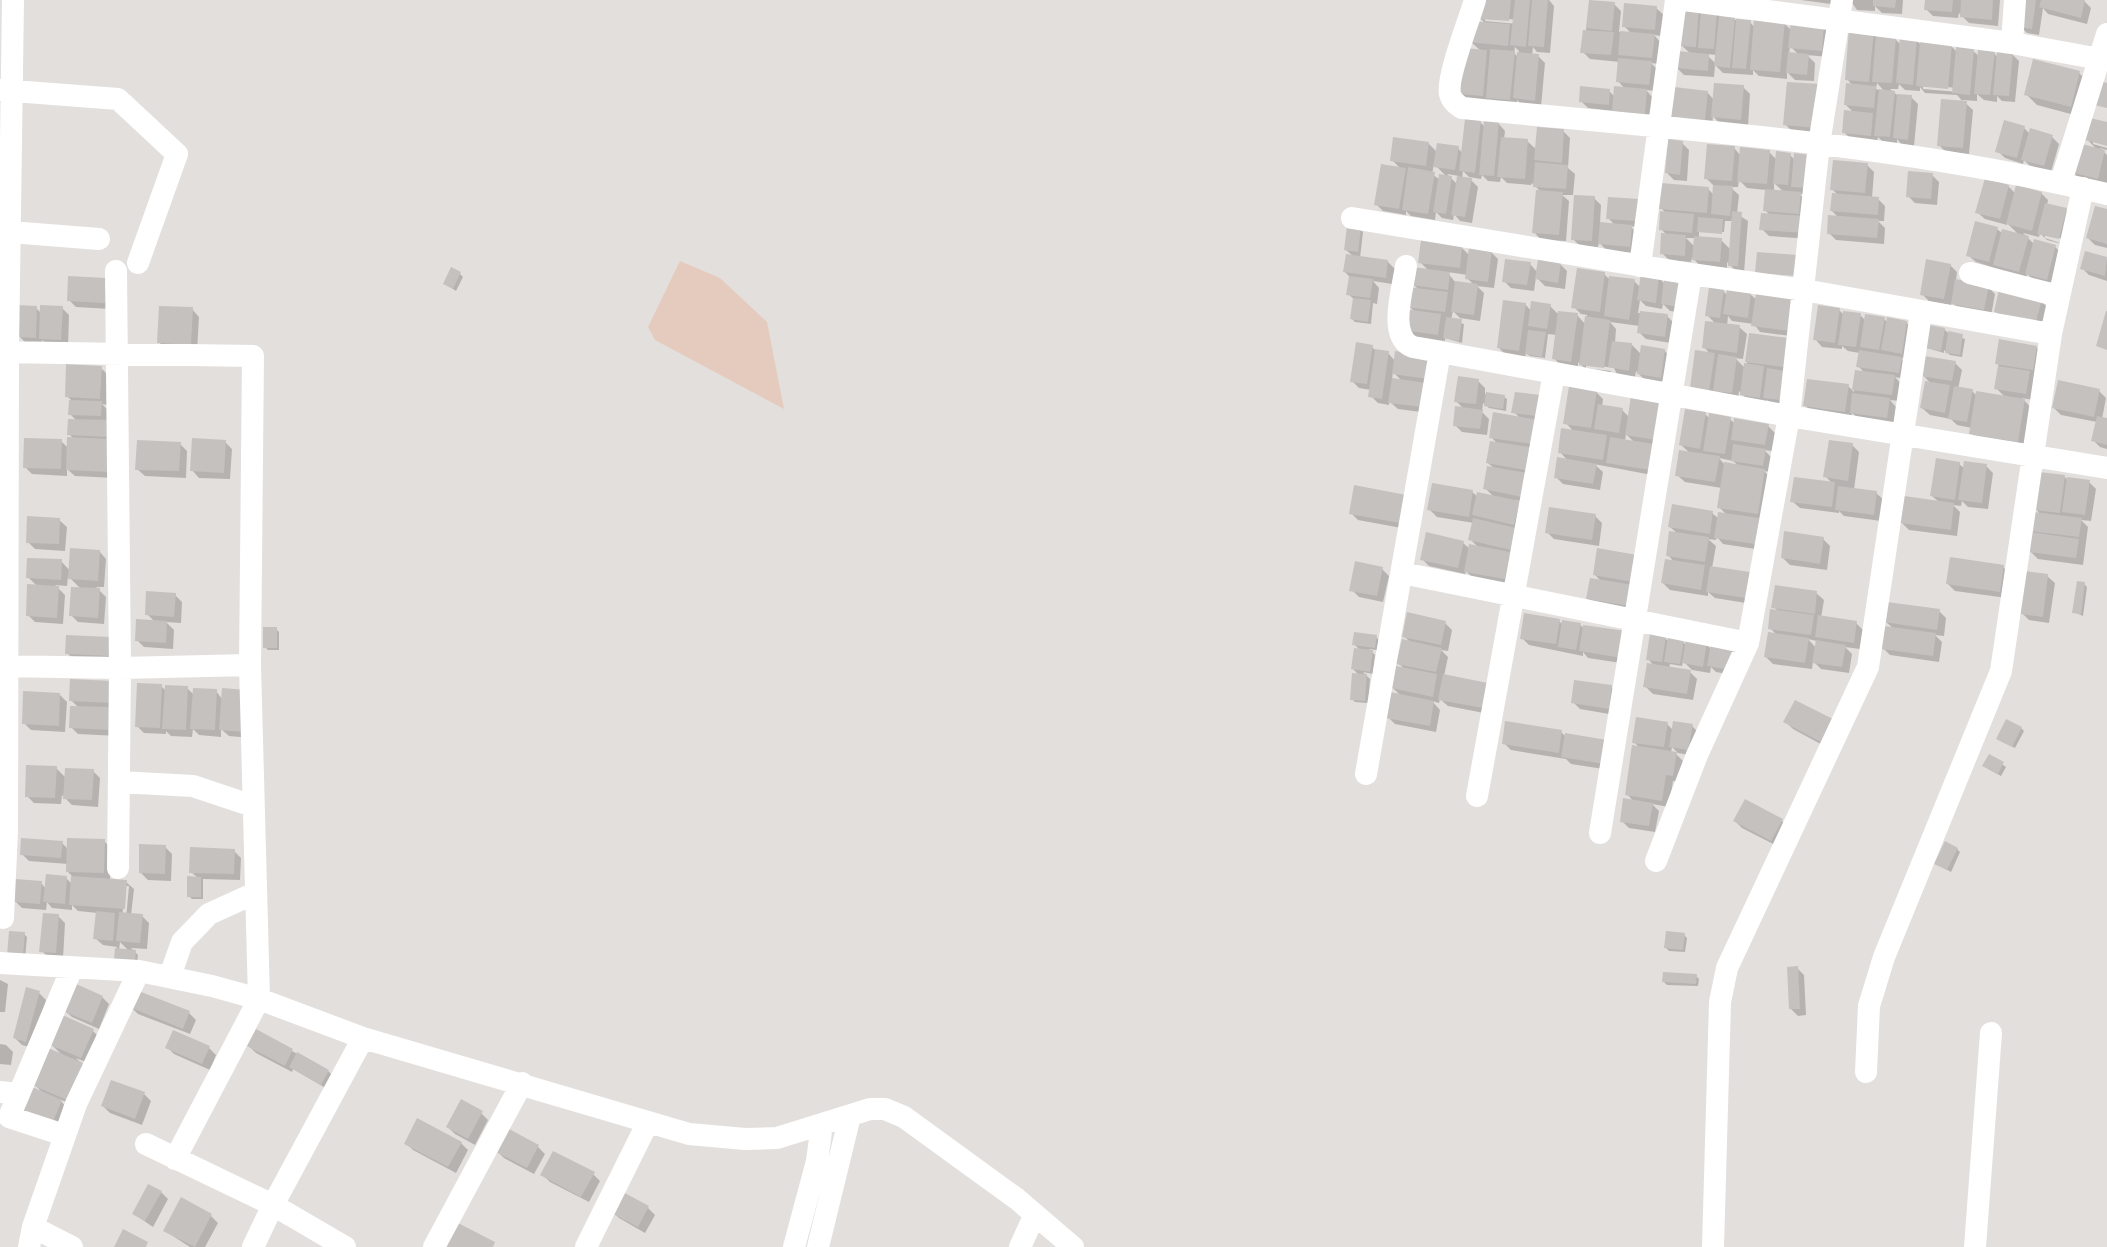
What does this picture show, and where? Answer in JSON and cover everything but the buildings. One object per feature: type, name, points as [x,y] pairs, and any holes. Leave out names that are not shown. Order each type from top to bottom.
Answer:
[{"type":"street","points":[[3,918],[7,832],[4,352],[10,232],[6,91],[13,0]]},
{"type":"street","points":[[1475,0],[1450,79],[1450,94],[1454,103],[1462,108],[1819,144],[2061,182],[2107,194]]},
{"type":"street","points":[[1640,266],[1676,0]]},
{"type":"street","points":[[1684,0],[1841,10],[2100,59]]},
{"type":"street","points":[[2012,43],[2015,0]]},
{"type":"street","points":[[1656,861],[1697,755],[1748,643],[1789,416],[1819,144],[1841,10]]},
{"type":"street","points":[[2061,182],[2107,34]]},
{"type":"street","points":[[6,91],[118,99],[177,154],[138,263]]},
{"type":"street","points":[[1866,1072],[1869,1006],[1884,957],[2001,671],[2051,334],[2083,188]]},
{"type":"street","points":[[1352,218],[1804,290],[2051,334]]},
{"type":"street","points":[[10,232],[99,239]]},
{"type":"street","points":[[1406,266],[1398,330],[1400,338],[1413,347],[1789,416],[2107,468]]},
{"type":"street","points":[[116,271],[120,668],[118,868]]},
{"type":"street","points":[[1970,273],[2059,296]]},
{"type":"street","points":[[1600,833],[1691,274]]},
{"type":"street","points":[[1713,1247],[1720,1002],[1727,968],[1868,667],[1921,313]]},
{"type":"street","points":[[4,352],[253,356],[250,665],[259,999],[175,1159]]},
{"type":"street","points":[[1366,774],[1440,352]]},
{"type":"street","points":[[1477,796],[1554,373]]},
{"type":"street","points":[[1402,573],[1748,643]]},
{"type":"street","points":[[4,666],[120,668],[250,665]]},
{"type":"street","points":[[120,782],[193,786],[253,806]]},
{"type":"street","points":[[170,976],[182,942],[209,914],[255,893]]},
{"type":"street","points":[[0,963],[139,971],[170,976],[259,999],[363,1038],[689,1134],[745,1139],[777,1138],[870,1109],[885,1109],[904,1117],[1035,1214],[1073,1247]]},
{"type":"street","points":[[64,1135],[4,1122],[10,1093],[72,968]]},
{"type":"street","points":[[72,1247],[31,1237],[76,1104],[139,971]]},
{"type":"street","points":[[1975,1247],[1991,1033]]},
{"type":"street","points":[[253,1247],[363,1038]]},
{"type":"street","points":[[434,1247],[522,1083]]},
{"type":"street","points":[[818,1247],[850,1116]]},
{"type":"street","points":[[593,1244],[647,1124]]},
{"type":"street","points":[[794,1247],[817,1161],[822,1124]]},
{"type":"street","points":[[146,1144],[273,1205],[345,1247]]},
{"type":"street","points":[[1020,1247],[1035,1214]]},
{"type":"shaded area","points":[[680,261],[720,278],[767,322],[784,409],[655,340],[648,327]]}]
